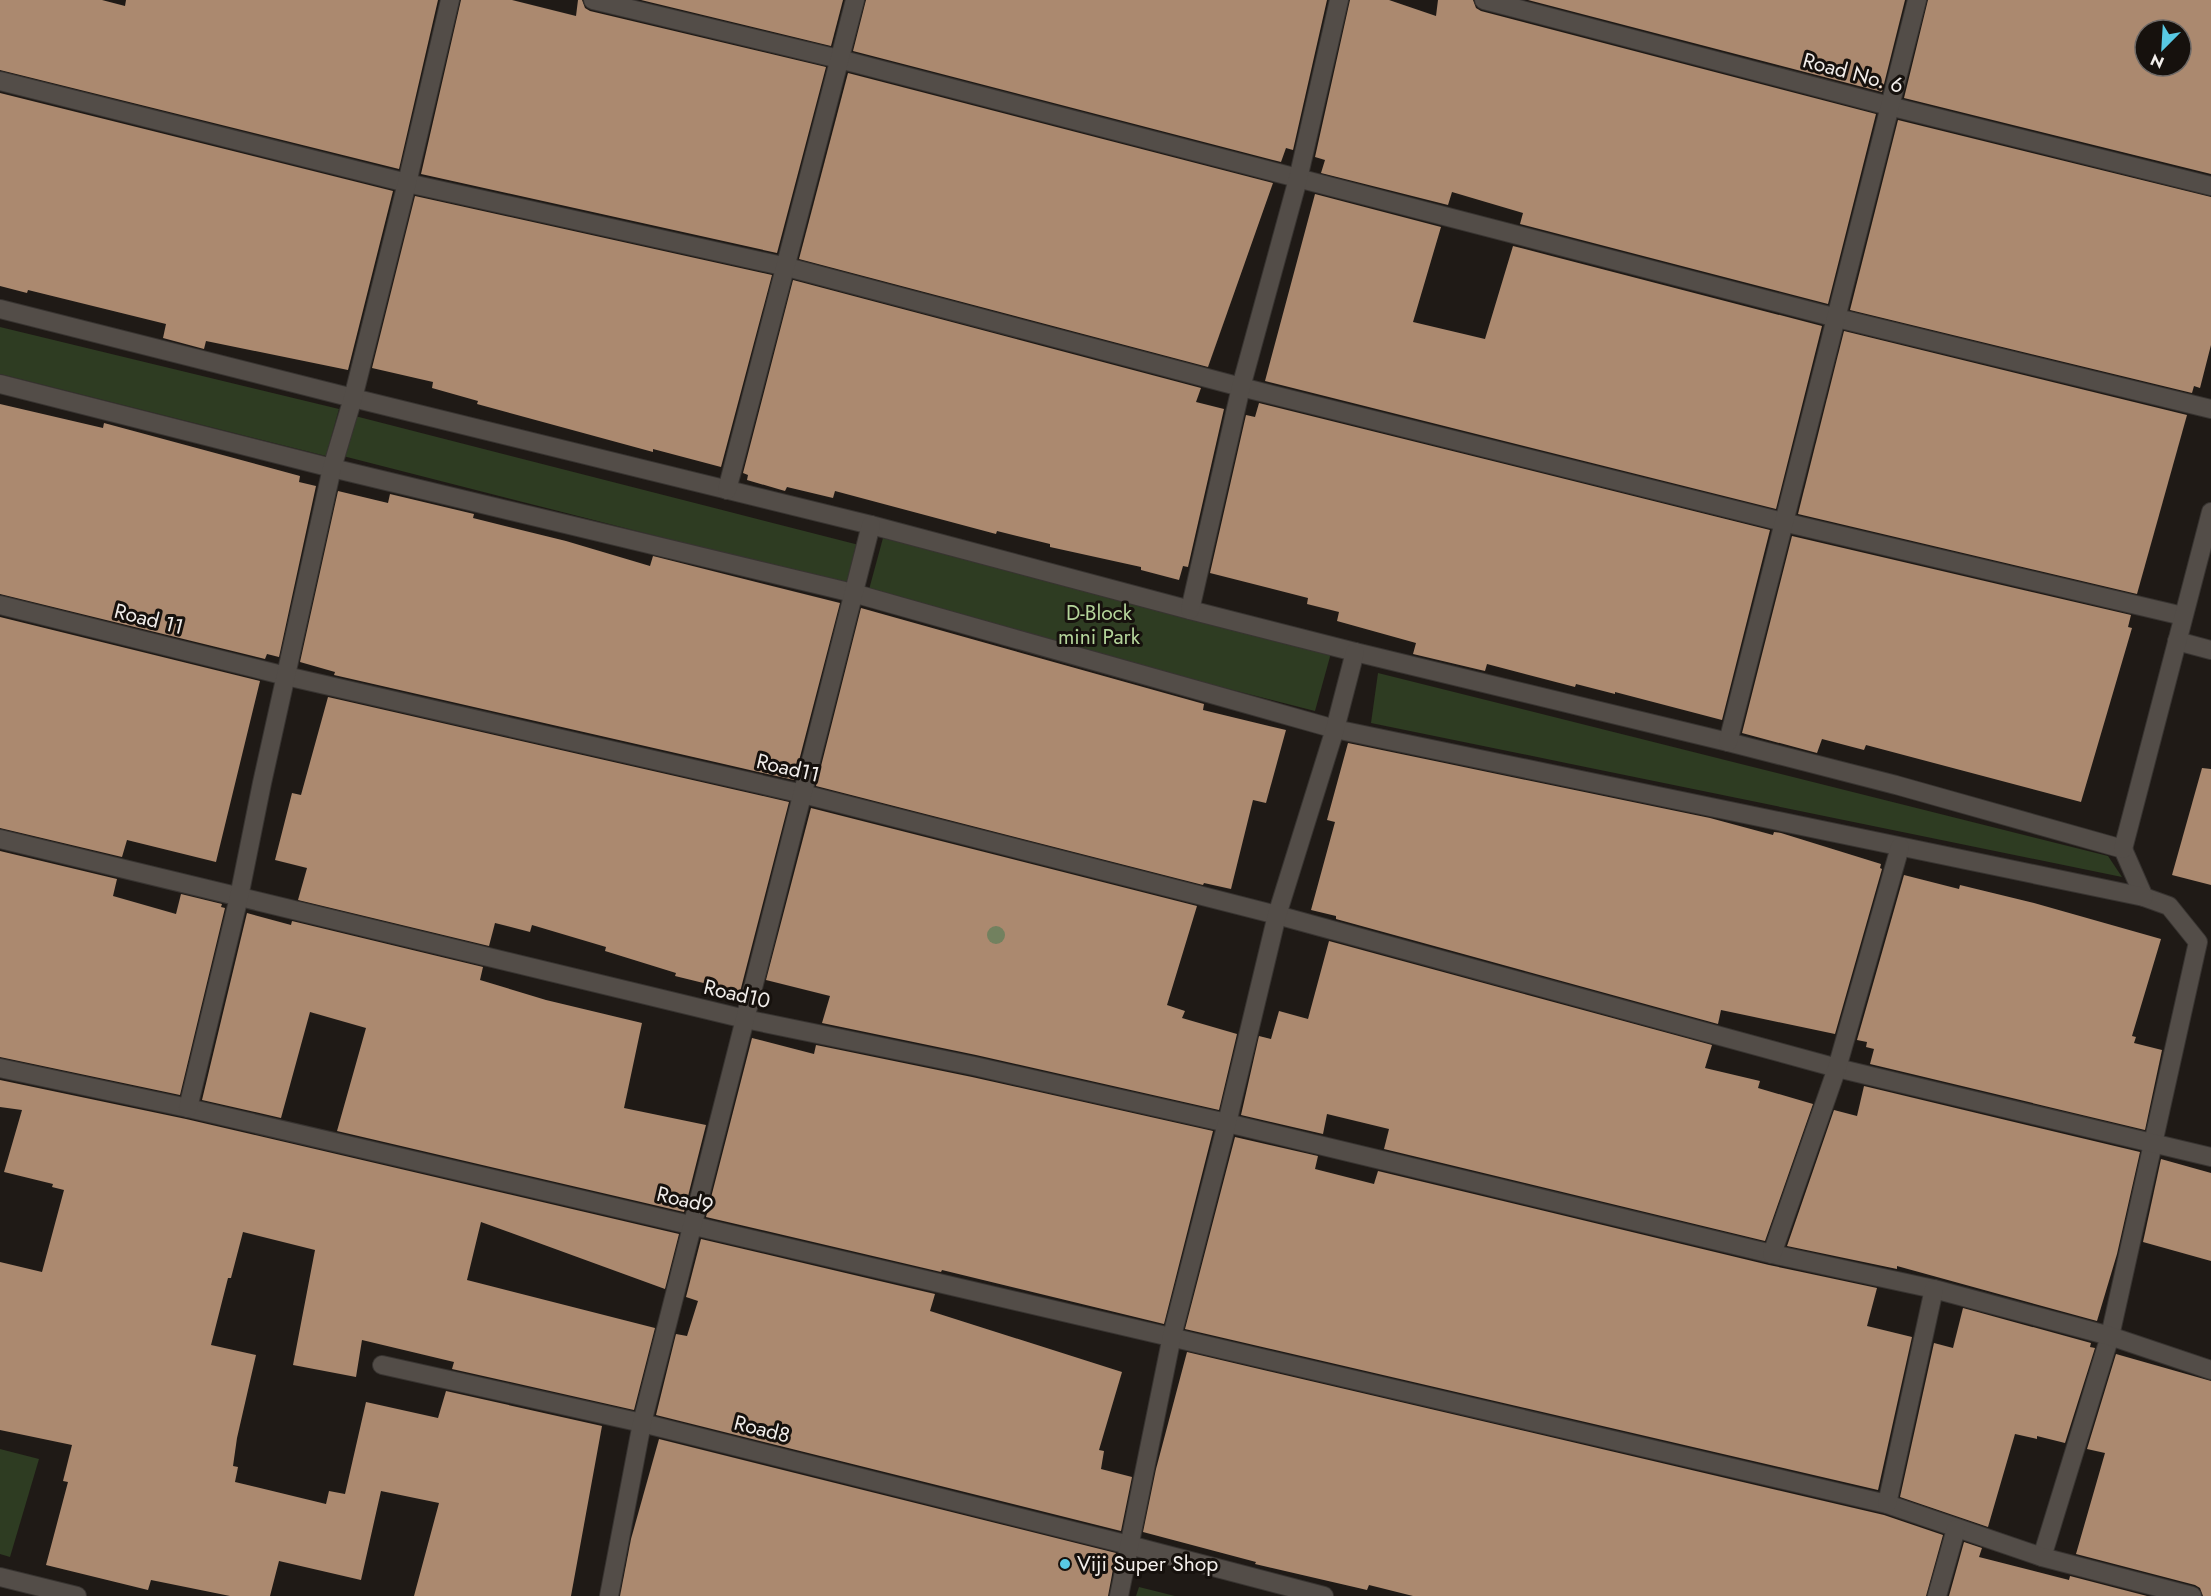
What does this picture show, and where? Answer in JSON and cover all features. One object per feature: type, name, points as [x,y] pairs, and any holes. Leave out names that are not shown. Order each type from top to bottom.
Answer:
[{"type":"street","points":[[188,1108],[239,897],[332,468],[407,183],[450,0]]},
{"type":"street","points":[[593,0],[839,59],[1837,318],[2211,409]]},
{"type":"street","points":[[728,490],[855,0]]},
{"type":"street","points":[[1190,610],[1240,387],[1298,179],[1339,0]]},
{"type":"street","name":"Road No. 6","points":[[1484,0],[1889,106],[2211,186]]},
{"type":"street","points":[[1728,742],[1917,0]]},
{"type":"street","points":[[0,81],[407,183],[787,267],[1240,387],[1783,522],[2183,616]]},
{"type":"street","points":[[0,309],[871,525],[1355,652],[1728,742],[1896,785],[2123,849]]},
{"type":"street","points":[[0,384],[332,468],[853,593],[1335,729],[2144,897],[2169,906],[2198,942],[2110,1336],[2042,1557]]},
{"type":"street","points":[[2144,897],[2123,849],[2211,512]]},
{"type":"street","points":[[609,1596],[642,1423],[871,525]]},
{"type":"street","name":"Road 11","points":[[0,605],[286,676]]},
{"type":"street","points":[[2177,641],[2211,650]]},
{"type":"street","points":[[1119,1596],[1172,1336],[1227,1123],[1277,915],[1335,729],[1355,652]]},
{"type":"street","name":"Road11","points":[[286,676],[802,794],[1277,915],[1837,1068],[2211,1157]]},
{"type":"street","name":"Road10","points":[[0,839],[745,1019],[974,1066],[1227,1123],[1772,1254],[1934,1289],[2110,1336],[2211,1370]]},
{"type":"street","points":[[1772,1254],[1837,1068],[1900,847]]},
{"type":"street","name":"Road9","points":[[0,1068],[188,1108],[1887,1504],[2042,1557],[2192,1596]]},
{"type":"street","points":[[1887,1504],[1934,1289]]},
{"type":"street","name":"Road8","points":[[382,1365],[642,1423],[1324,1596]]},
{"type":"street","points":[[1937,1596],[1956,1529]]},
{"type":"street","points":[[0,1576],[76,1596]]},
{"type":"green space","points":[[0,327],[339,409],[326,456],[0,374]]},
{"type":"green space","points":[[355,416],[859,545],[848,585],[343,456]]},
{"type":"green space","name":"D-Block mini Park","points":[[883,538],[1331,653],[1315,711],[867,597]]},
{"type":"green space","points":[[1378,673],[2108,856],[2122,877],[1371,723]]},
{"type":"green space","points":[[0,1449],[39,1459],[10,1557],[0,1554]]},
{"type":"green space","points":[[1139,1587],[1175,1596],[1136,1596]]},
{"type":"building","points":[[0,0],[102,0],[125,6],[126,0],[438,0],[399,169],[0,70]]},
{"type":"building","points":[[461,0],[512,0],[576,16],[578,0],[582,0],[585,8],[590,11],[826,67],[777,253],[421,174]]},
{"type":"building","points":[[641,0],[843,0],[831,46]]},
{"type":"building","points":[[866,0],[1327,0],[1293,150],[1286,148],[1281,162],[853,51]]},
{"type":"building","points":[[1350,0],[1389,0],[1436,16],[1438,0],[1473,0],[1476,8],[1481,11],[1876,114],[1828,304],[1520,224],[1523,213],[1452,192],[1448,205],[1321,173],[1325,160],[1315,157]]},
{"type":"building","points":[[1528,0],[1905,0],[1882,92]]},
{"type":"building","points":[[1928,0],[2211,0],[2211,174],[1904,98]]},
{"type":"building","points":[[848,73],[1273,183],[1208,367],[799,259]]},
{"type":"building","points":[[0,93],[393,191],[348,370],[206,341],[204,349],[163,338],[166,324],[28,290],[27,293],[0,286]]},
{"type":"building","points":[[1898,120],[2211,197],[2211,345],[2200,388],[2194,386],[2192,393],[1850,310]]},
{"type":"building","points":[[1315,194],[1441,227],[1413,322],[1485,339],[1513,246],[1822,326],[1776,509],[1265,381]]},
{"type":"building","points":[[415,196],[772,275],[721,467],[653,449],[653,452],[477,404],[478,401],[432,388],[433,382],[372,368]]},
{"type":"building","points":[[793,280],[1201,388],[1196,402],[1224,409],[1188,567],[1183,566],[1179,580],[1141,570],[1141,567],[1050,547],[1050,544],[997,531],[996,534],[835,491],[833,498],[787,487],[785,491],[747,480],[748,475],[743,473]]},
{"type":"building","points":[[1844,331],[2187,415],[2137,594],[1798,514]]},
{"type":"building","points":[[1259,403],[1770,530],[1722,720],[1615,692],[1615,694],[1576,684],[1575,687],[1487,664],[1485,671],[1413,654],[1416,643],[1337,621],[1339,612],[1307,604],[1308,598],[1210,573],[1246,415],[1255,417]]},
{"type":"building","points":[[0,404],[103,428],[104,423],[300,476],[299,482],[316,486],[279,657],[267,654],[265,659],[0,594]]},
{"type":"building","points":[[338,491],[388,503],[390,494],[474,514],[473,518],[566,541],[650,566],[653,556],[840,603],[794,780],[334,675],[335,672],[300,662]]},
{"type":"building","points":[[1792,536],[2131,615],[2128,627],[2132,628],[2081,802],[1866,745],[1864,750],[1822,739],[1817,753],[1742,733]]},
{"type":"building","points":[[861,608],[1204,704],[1203,710],[1286,730],[1266,803],[1253,800],[1231,889],[1204,883],[1203,885],[816,786]]},
{"type":"building","points":[[0,617],[260,681],[216,862],[127,840],[122,857],[0,828]]},
{"type":"building","points":[[328,697],[789,802],[740,992],[675,976],[676,973],[605,951],[606,947],[532,925],[530,932],[495,923],[489,946],[298,900],[307,868],[275,860],[292,793],[301,795]]},
{"type":"building","points":[[1348,743],[1710,818],[1773,835],[1774,832],[1781,833],[1881,864],[1882,869],[1835,1034],[1721,1010],[1718,1024],[1336,919],[1336,916],[1311,910],[1335,822],[1327,820]]},
{"type":"building","points":[[2202,768],[2211,769],[2211,885],[2172,875]]},
{"type":"building","points":[[811,808],[1197,906],[1167,1005],[1185,1011],[1182,1018],[1237,1034],[1219,1110],[822,1023],[830,996],[766,980]]},
{"type":"building","points":[[0,851],[117,879],[113,896],[176,914],[181,894],[222,904],[221,907],[225,908],[180,1095],[0,1057]]},
{"type":"building","points":[[1904,875],[1959,889],[1960,885],[2034,903],[2161,939],[2132,1036],[2136,1037],[2134,1043],[2162,1050],[2145,1130],[1870,1064],[1874,1049],[1866,1047],[1867,1042],[1857,1040]]},
{"type":"building","points":[[247,913],[291,925],[292,921],[483,967],[480,980],[546,1000],[642,1023],[624,1108],[706,1125],[684,1212],[337,1131],[366,1028],[310,1012],[281,1118],[202,1100]]},
{"type":"building","points":[[1329,941],[1712,1045],[1705,1068],[1760,1081],[1758,1088],[1813,1104],[1765,1241],[1384,1149],[1389,1129],[1327,1114],[1323,1134],[1241,1115],[1259,1036],[1271,1039],[1279,1011],[1308,1019]]},
{"type":"building","points":[[752,1038],[814,1054],[816,1045],[1213,1131],[1164,1324],[942,1270],[941,1272],[706,1217]]},
{"type":"building","points":[[0,1080],[186,1119],[679,1234],[665,1289],[481,1222],[467,1280],[655,1328],[634,1410],[452,1369],[454,1362],[362,1340],[356,1377],[293,1365],[315,1250],[243,1232],[231,1278],[228,1278],[211,1345],[256,1355],[237,1438],[233,1466],[238,1467],[235,1482],[326,1504],[329,1491],[345,1494],[366,1402],[438,1418],[446,1391],[602,1426],[571,1596],[414,1596],[439,1503],[381,1491],[361,1580],[279,1561],[270,1596],[230,1596],[151,1580],[148,1590],[46,1565],[68,1482],[63,1481],[72,1445],[0,1430],[0,1262],[42,1272],[64,1190],[52,1187],[53,1184],[4,1172],[22,1110],[0,1107]]},
{"type":"building","points":[[1864,1086],[2140,1152],[2117,1254],[2097,1321],[1897,1266],[1897,1269],[1787,1246],[1834,1110],[1857,1116]]},
{"type":"building","points":[[1235,1137],[1318,1156],[1315,1169],[1374,1184],[1378,1171],[1769,1265],[1877,1288],[1867,1326],[1912,1337],[1878,1490],[1185,1329]]},
{"type":"building","points":[[2161,1159],[2211,1173],[2211,1261],[2143,1242]]},
{"type":"building","points":[[701,1239],[935,1294],[930,1311],[1122,1372],[1099,1450],[1104,1451],[1101,1469],[1132,1477],[1121,1531],[656,1415],[676,1334],[687,1336],[698,1301],[686,1297]]},
{"type":"building","points":[[1963,1308],[2091,1343],[2090,1347],[2095,1348],[2065,1443],[2037,1436],[2037,1439],[2015,1434],[1988,1527],[1900,1497],[1934,1343],[1953,1348]]},
{"type":"building","points":[[1187,1352],[1884,1515],[1943,1535],[1926,1596],[1413,1596],[1369,1585],[1367,1590],[1255,1564],[1256,1562],[1143,1532],[1156,1469]]},
{"type":"building","points":[[2116,1354],[2211,1381],[2211,1596],[2203,1596],[2200,1588],[2195,1585],[2076,1554],[2105,1453],[2087,1449]]},
{"type":"building","points":[[659,1439],[1116,1553],[1108,1596],[620,1596],[631,1539]]},
{"type":"building","points":[[1964,1542],[1982,1548],[1979,1557],[2069,1580],[2070,1576],[2147,1596],[1949,1596]]},
{"type":"place","name":"Viji Super Shop","points":[[1065,1564]]}]
